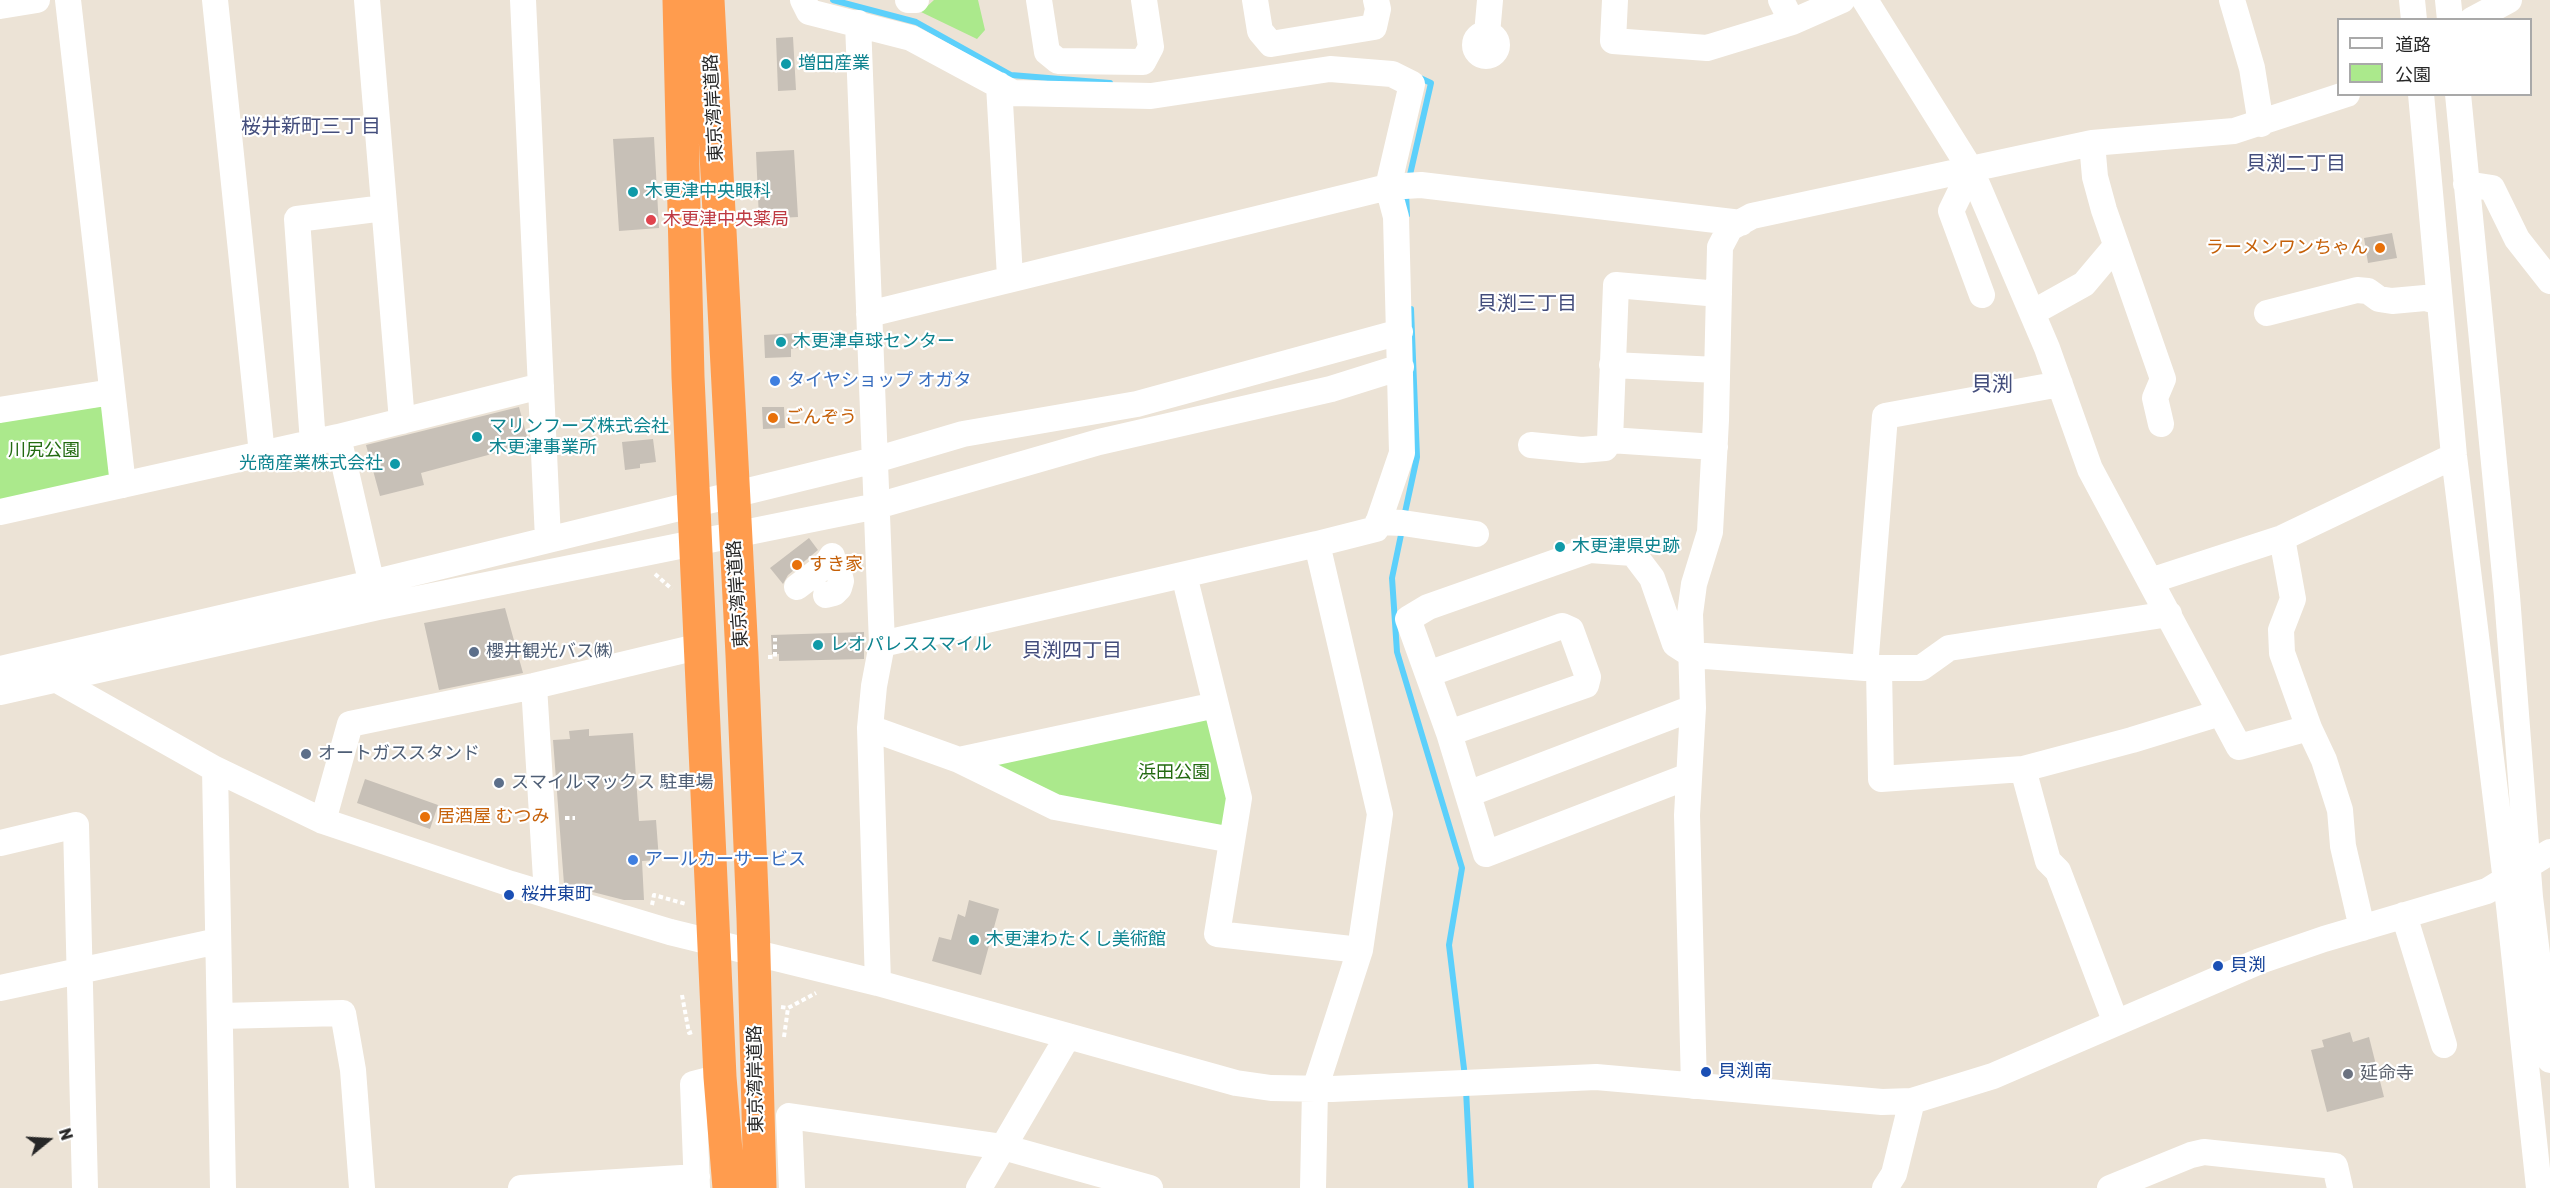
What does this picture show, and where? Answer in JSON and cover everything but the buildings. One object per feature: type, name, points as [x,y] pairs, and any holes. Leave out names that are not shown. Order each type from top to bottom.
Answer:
[{"type":"highway","name":"東京湾岸道路","points":[[679,0],[685,273],[694,504],[720,1077],[729,1188]]},
{"type":"highway","name":"東京湾岸道路","points":[[708,0],[742,655],[760,1188]]},
{"type":"street","points":[[0,6],[37,0]]},
{"type":"street","points":[[68,0],[123,485]]},
{"type":"street","points":[[215,0],[262,454]]},
{"type":"street","points":[[367,0],[402,421]]},
{"type":"street","points":[[523,0],[548,540]]},
{"type":"street","points":[[803,0],[809,12],[911,38],[1013,93],[1151,96],[1329,69],[1392,74],[1412,84],[1388,187],[1396,218],[1402,453],[1376,529],[882,644]]},
{"type":"street","points":[[908,0],[916,0]]},
{"type":"street","points":[[1039,0],[1047,52],[1058,61],[1143,62],[1151,47],[1144,0]]},
{"type":"street","points":[[1255,0],[1260,32],[1271,44],[1374,27],[1378,9],[1376,0]]},
{"type":"street","points":[[1487,34],[1490,0]]},
{"type":"street","points":[[1615,0],[1612,41],[1707,48],[1786,11],[1842,0]]},
{"type":"street","points":[[1865,0],[1971,171],[2032,313],[2090,469],[2239,747],[2309,728]]},
{"type":"street","points":[[2232,0],[2252,68],[2261,124]]},
{"type":"street","points":[[2412,0],[2414,18]]},
{"type":"street","points":[[2448,0],[2450,18]]},
{"type":"street","points":[[2476,18],[2509,0]]},
{"type":"street","points":[[858,24],[882,644],[873,686],[870,728],[878,983]]},
{"type":"street","points":[[999,85],[1010,278]]},
{"type":"street","points":[[1694,1086],[1687,815],[1693,708],[1690,614],[1694,584],[1710,532],[1715,447],[1720,247],[1730,228],[1752,216],[1971,171],[2092,143],[2234,131],[2341,96]]},
{"type":"street","points":[[2421,96],[2454,456],[2517,873],[2550,1060]]},
{"type":"street","points":[[2458,96],[2507,596],[2517,873],[2539,1188]]},
{"type":"street","points":[[2092,143],[2095,177],[2116,246],[2163,378],[2155,398],[2161,424]]},
{"type":"street","points":[[1971,171],[1951,211],[1982,295]]},
{"type":"street","points":[[2466,184],[2492,188],[2517,239],[2550,281]]},
{"type":"street","points":[[869,314],[1388,187],[1421,185],[1741,223]]},
{"type":"street","points":[[314,443],[297,219],[384,208]]},
{"type":"street","points":[[2032,313],[2084,284],[2116,246]]},
{"type":"street","points":[[1531,445],[1582,450],[1605,448],[1610,440],[1616,285],[1719,294]]},
{"type":"street","points":[[2267,313],[2357,290],[2368,291],[2379,299],[2425,298],[2440,302]]},
{"type":"street","points":[[375,595],[548,540],[875,460],[963,435],[1137,405],[1400,332]]},
{"type":"street","points":[[1612,365],[1717,370]]},
{"type":"street","points":[[0,692],[53,669],[375,595],[696,543],[877,506],[1099,442],[1331,389],[1401,367]]},
{"type":"street","points":[[2060,384],[1885,416],[1873,668],[1881,779],[2023,769],[2132,740],[2220,712]]},
{"type":"street","points":[[0,512],[314,443],[541,386]]},
{"type":"street","points":[[0,410],[112,392]]},
{"type":"street","points":[[338,437],[375,595]]},
{"type":"street","points":[[1610,440],[1715,447]]},
{"type":"street","points":[[2150,581],[2282,538],[2454,456]]},
{"type":"street","points":[[1378,522],[1402,523],[1476,534]]},
{"type":"street","points":[[2282,538],[2292,599],[2281,630],[2282,652],[2309,728],[2325,760],[2340,810],[2343,846],[2362,927]]},
{"type":"street","points":[[1313,1188],[1315,1089],[1360,950],[1380,814],[1317,544]]},
{"type":"street","points":[[1689,776],[1486,854],[1449,733],[1408,619],[1428,607],[1590,550],[1633,553],[1652,578],[1675,644],[1692,655],[1873,668],[1920,668],[1949,648],[2169,614]]},
{"type":"street","points":[[797,586],[829,561],[839,573],[841,581],[834,593],[826,595]]},
{"type":"street","points":[[1184,575],[1239,798],[1217,934],[1360,950]]},
{"type":"street","points":[[1428,674],[1562,626],[1571,630],[1588,677],[1586,685],[1449,733]]},
{"type":"street","points":[[323,821],[350,724],[534,686],[701,646]]},
{"type":"street","points":[[0,669],[53,669],[215,769],[323,821],[547,895],[670,932],[878,983],[1236,1083],[1271,1088],[1315,1089],[1596,1077],[1882,1102],[1912,1101],[1993,1076],[2260,961],[2362,927],[2487,891],[2550,852]]},
{"type":"street","points":[[534,686],[547,895]]},
{"type":"street","points":[[959,760],[1216,705]]},
{"type":"street","points":[[1468,794],[1693,708]]},
{"type":"street","points":[[870,728],[959,760],[1055,807],[1232,840]]},
{"type":"street","points":[[215,769],[223,1188]]},
{"type":"street","points":[[2023,769],[2048,861],[2058,871],[2116,1023]]},
{"type":"street","points":[[0,843],[75,825],[86,1188]]},
{"type":"street","points":[[2404,915],[2444,1045]]},
{"type":"street","points":[[0,988],[218,941]]},
{"type":"street","points":[[220,1016],[343,1013],[353,1070],[362,1188]]},
{"type":"street","points":[[979,1188],[1068,1036]]},
{"type":"street","points":[[521,1188],[697,1182],[693,1084],[720,1077]]},
{"type":"street","points":[[1885,1188],[1894,1174],[1912,1101]]},
{"type":"street","points":[[792,1188],[789,1116],[1003,1147],[1150,1188]]},
{"type":"street","points":[[2110,1188],[2191,1155],[2204,1152],[2334,1166],[2340,1188]]},
{"type":"path","points":[[650,570],[680,596]]},
{"type":"path","points":[[767,638],[774,638],[776,657],[767,657]]},
{"type":"path","points":[[663,908],[652,905],[654,895],[691,905]]},
{"type":"path","points":[[784,1044],[788,1008],[816,993]]},
{"type":"green space","points":[[934,0],[978,0],[985,30],[977,39],[921,12]]},
{"type":"green space","name":"川尻公園","points":[[106,406],[113,476],[0,502],[0,418]]},
{"type":"green space","name":"浜田公園","points":[[1201,717],[1210,721],[1231,797],[1226,824],[1218,830],[1053,796],[994,764]]},
{"type":"waterway","points":[[833,0],[916,22],[1011,75],[1110,83]]},
{"type":"waterway","points":[[1409,179],[1431,83],[1418,77]]},
{"type":"waterway","points":[[1406,192],[1407,215]]},
{"type":"waterway","points":[[1404,517],[1417,457],[1411,309]]},
{"type":"waterway","points":[[1402,530],[1392,578],[1397,652],[1462,868],[1449,945],[1465,1077]]},
{"type":"waterway","points":[[1466,1090],[1471,1188]]},
{"type":"place","name":"増田産業","points":[[786,64]]},
{"type":"place","name":"木更津中央眼科","points":[[633,192]]},
{"type":"place","name":"木更津中央薬局","points":[[651,220]]},
{"type":"place","name":"ラーメンワンちゃん","points":[[2380,248]]},
{"type":"place","name":"木更津卓球センター","points":[[781,342]]},
{"type":"place","name":"タイヤショップ オガタ","points":[[775,381]]},
{"type":"place","name":"ごんぞう","points":[[773,418]]},
{"type":"place","name":"マリンフーズ株式会社 木更津事業所","points":[[477,437]]},
{"type":"place","name":"光商産業株式会社","points":[[395,464]]},
{"type":"place","name":"木更津県史跡","points":[[1560,547]]},
{"type":"place","name":"すき家","points":[[797,565]]},
{"type":"place","name":"レオパレススマイル","points":[[818,645]]},
{"type":"place","name":"櫻井観光バス㈱","points":[[474,652]]},
{"type":"place","name":"オートガススタンド","points":[[306,754]]},
{"type":"place","name":"スマイルマックス 駐車場","points":[[499,783]]},
{"type":"place","name":"居酒屋 むつみ","points":[[425,817]]},
{"type":"place","name":"アールカーサービス","points":[[633,860]]},
{"type":"place","name":"桜井東町","points":[[509,895]]},
{"type":"place","name":"木更津わたくし美術館","points":[[974,940]]},
{"type":"place","name":"貝渕","points":[[2218,966]]},
{"type":"place","name":"貝渕南","points":[[1706,1072]]},
{"type":"place","name":"延命寺","points":[[2348,1074]]},
{"type":"district","name":"桜井新町三丁目","points":[[311,127]]},
{"type":"district","name":"貝渕二丁目","points":[[2296,164]]},
{"type":"district","name":"貝渕三丁目","points":[[1527,304]]},
{"type":"district","name":"貝渕","points":[[1992,385]]},
{"type":"district","name":"貝渕四丁目","points":[[1072,651]]}]
